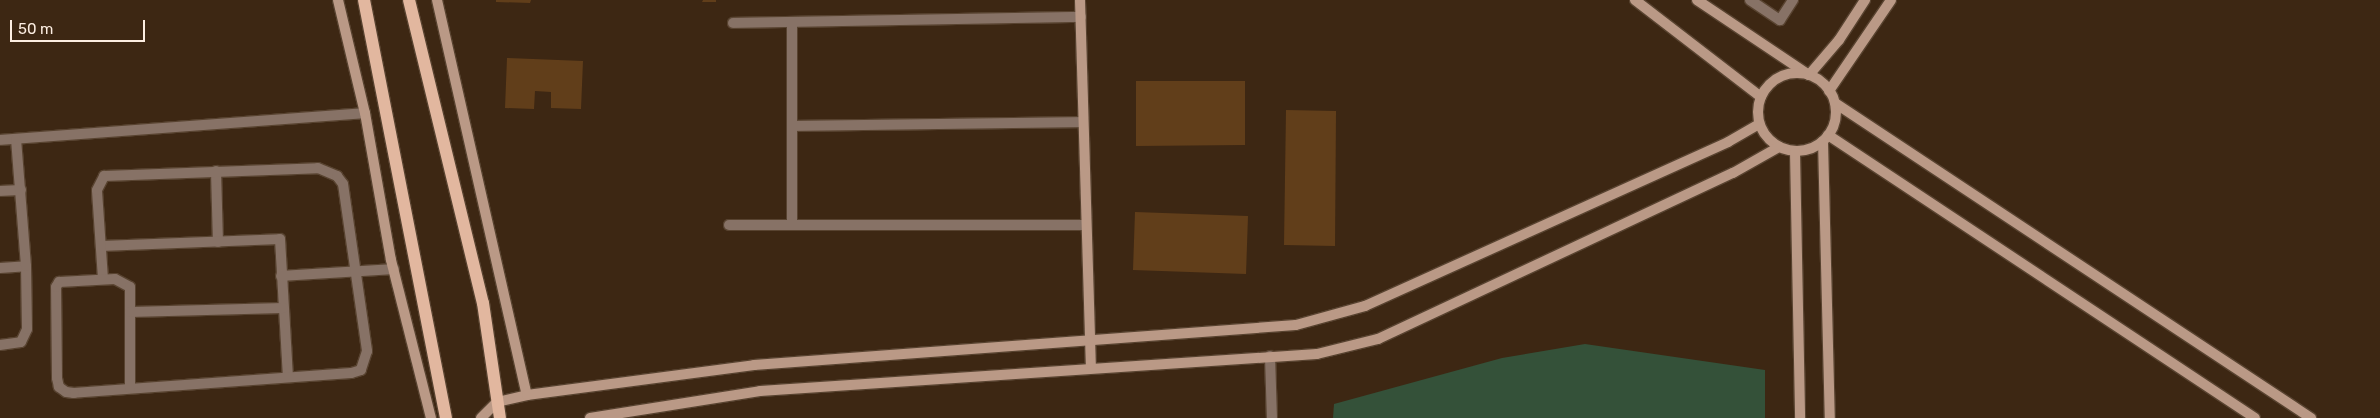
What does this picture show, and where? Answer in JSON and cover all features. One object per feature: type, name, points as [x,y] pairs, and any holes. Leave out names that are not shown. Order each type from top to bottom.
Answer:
[{"type":"main road","points":[[338,0],[365,113],[394,269],[431,418]]},
{"type":"main road","points":[[364,0],[446,418]]},
{"type":"main road","points":[[409,0],[483,303],[500,418]]},
{"type":"main road","points":[[437,0],[527,395]]},
{"type":"main road","points":[[1080,0],[1088,338],[1091,368]]},
{"type":"main road","points":[[1634,0],[1761,97]]},
{"type":"main road","points":[[1696,0],[1809,75],[1829,91],[1835,103],[1835,120],[1826,138],[1830,418]]},
{"type":"main road","points":[[1809,75],[1839,40],[1864,0]]},
{"type":"main road","points":[[1829,91],[1891,0]]},
{"type":"main road","points":[[1809,75],[1794,73],[1778,78],[1761,97],[1759,124],[1765,136],[1779,147],[1795,152],[1806,151],[1826,138]]},
{"type":"main road","points":[[1835,103],[2311,418]]},
{"type":"main road","points":[[481,418],[497,402],[527,395],[754,365],[1088,338],[1296,325],[1365,306],[1728,142],[1759,124]]},
{"type":"main road","points":[[1826,138],[2255,418]]},
{"type":"main road","points":[[590,418],[760,391],[1317,354],[1378,339],[1724,177],[1779,147]]},
{"type":"main road","points":[[1795,152],[1800,418]]},
{"type":"street","points":[[1750,0],[1780,20],[1793,0]]},
{"type":"street","points":[[733,23],[792,24],[1081,17]]},
{"type":"street","points":[[792,24],[794,126],[792,224]]},
{"type":"street","points":[[0,140],[365,113]]},
{"type":"street","points":[[794,126],[1083,122]]},
{"type":"street","points":[[0,345],[20,342],[25,338],[26,266],[16,139]]},
{"type":"street","points":[[103,279],[97,190],[104,176],[318,168],[337,176],[343,184],[366,352],[361,370],[74,393],[59,387],[56,287],[67,280],[103,279],[115,279],[130,287],[130,388]]},
{"type":"street","points":[[216,171],[218,242]]},
{"type":"street","points":[[0,192],[21,190]]},
{"type":"street","points":[[729,225],[1086,225]]},
{"type":"street","points":[[101,246],[280,239],[288,377]]},
{"type":"street","points":[[0,268],[26,266]]},
{"type":"street","points":[[281,276],[394,269]]},
{"type":"street","points":[[130,312],[283,308]]},
{"type":"street","points":[[1270,356],[1272,418]]},
{"type":"green space","points":[[1585,344],[1765,370],[1765,418],[1333,418],[1334,404],[1502,358]]},
{"type":"building","points":[[496,0],[531,0],[530,3],[496,2]]},
{"type":"building","points":[[703,0],[716,0],[716,2],[702,2]]},
{"type":"building","points":[[507,58],[583,61],[581,109],[551,108],[551,92],[535,91],[534,109],[505,108]]},
{"type":"building","points":[[1136,81],[1245,81],[1245,145],[1136,146]]},
{"type":"building","points":[[1286,110],[1336,111],[1335,246],[1284,245]]},
{"type":"building","points":[[1135,212],[1248,216],[1246,274],[1133,270]]}]
